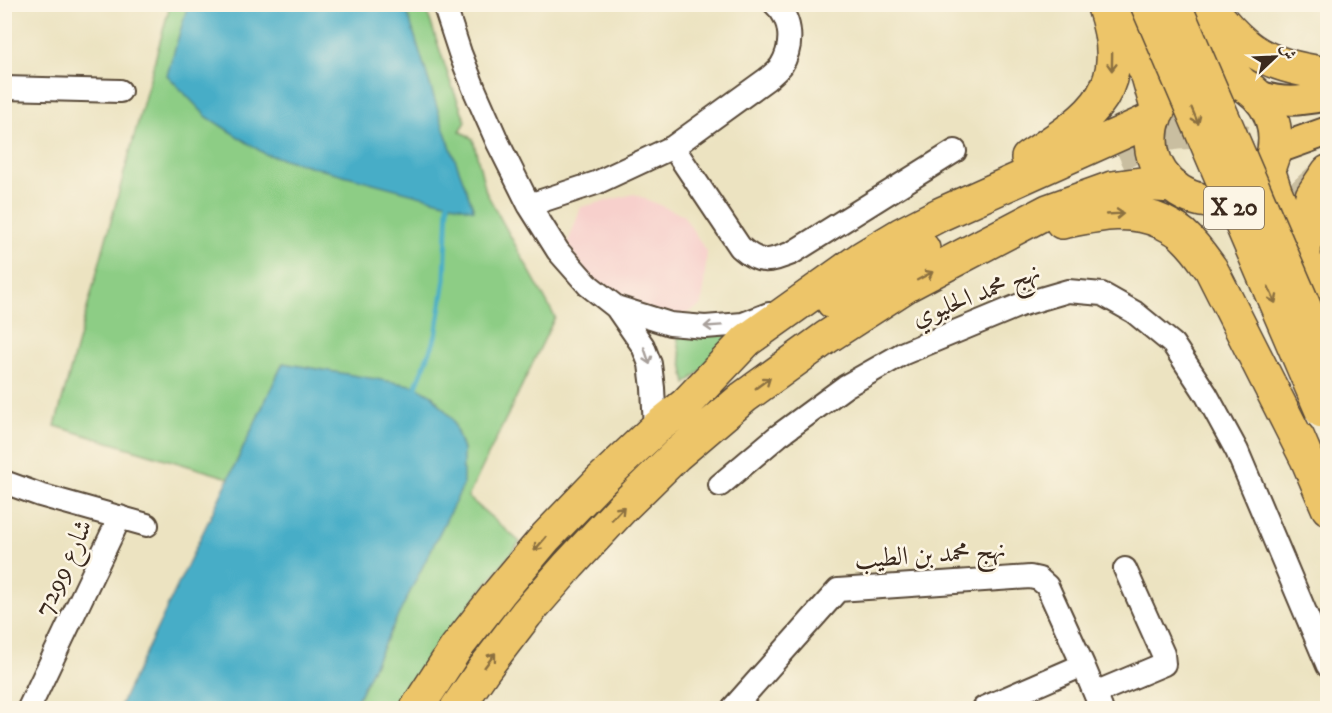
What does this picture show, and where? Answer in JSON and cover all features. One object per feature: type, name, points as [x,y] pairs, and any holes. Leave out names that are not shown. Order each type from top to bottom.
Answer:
[{"type":"highway","points":[[940,214],[1065,134],[1096,106],[1107,89],[1113,70],[1108,20],[1102,4]]},
{"type":"highway","points":[[1115,4],[1148,76],[1156,115]]},
{"type":"highway","name":"X 20","points":[[1147,4],[1325,418]]},
{"type":"highway","name":"X 20","points":[[1174,4],[1328,362]]},
{"type":"highway","points":[[1195,4],[1215,52],[1226,68],[1250,89],[1269,111],[1275,130],[1271,159],[1275,190],[1328,314]]},
{"type":"highway","points":[[1208,4],[1225,26],[1248,48],[1284,64],[1328,74]]},
{"type":"highway","points":[[1250,89],[1223,77],[1204,77],[1185,83],[1169,95],[1156,115],[1152,136],[1154,155],[1161,172],[1206,224],[1328,508]]},
{"type":"highway","points":[[686,404],[747,340],[862,258],[940,214],[1156,115]]},
{"type":"highway","points":[[417,708],[456,648],[546,537],[599,482],[655,429],[686,404],[835,302],[911,255],[1118,155]]},
{"type":"highway","points":[[457,708],[525,614],[616,515],[676,455],[744,398],[827,337],[909,284],[1048,211],[1112,188],[1141,184],[1178,189],[1201,200],[1221,201],[1240,195],[1256,184],[1271,159]]},
{"type":"highway","points":[[1304,257],[1306,223],[1312,196],[1328,172]]},
{"type":"highway","points":[[959,258],[1050,224],[1101,214],[1131,213],[1150,216],[1170,226],[1184,235],[1211,269],[1307,459]]},
{"type":"main road","points":[[1250,89],[1274,100],[1294,102],[1328,96]]},
{"type":"main road","points":[[1271,159],[1328,131]]},
{"type":"street","points":[[529,205],[596,183],[673,147],[767,79],[780,67],[787,52],[789,34],[788,21],[775,4]]},
{"type":"street","points":[[452,8],[460,53],[498,143],[529,205],[558,251],[588,285],[616,307],[643,346],[650,364],[655,429]]},
{"type":"street","points":[[4,88],[120,91]]},
{"type":"street","points":[[673,147],[740,247],[751,256],[764,260],[776,259],[792,253],[956,151]]},
{"type":"street","points":[[616,307],[670,324],[705,327],[743,324],[769,314],[825,284]]},
{"type":"street","name":"نهج محمد الحليوي","points":[[720,485],[778,436],[846,386],[904,352],[1020,305],[1068,291],[1102,294],[1134,312],[1173,344],[1206,394],[1237,451],[1328,666]]},
{"type":"street","points":[[4,482],[40,495],[147,525]]},
{"type":"street","name":"شارع 7299","points":[[29,708],[120,517]]},
{"type":"street","points":[[1098,701],[1164,664],[1163,654],[1125,569]]},
{"type":"street","name":"نهج محمد بن الطيب","points":[[733,708],[838,590],[1030,577],[1039,579],[1052,594],[1098,701]]},
{"type":"street","points":[[984,708],[1083,665]]},
{"type":"shaded area","points":[[634,194],[683,215],[707,252],[702,305],[676,319],[636,307],[597,286],[567,245],[581,207]]},
{"type":"green space","points":[[170,5],[425,5],[466,122],[460,131],[473,139],[486,192],[555,317],[468,497],[520,542],[443,639],[399,708],[353,708],[393,626],[463,450],[453,420],[432,395],[283,363],[229,478],[55,426]]},
{"type":"green space","points":[[743,332],[686,384],[677,335]]},
{"type":"water","points":[[188,5],[405,5],[445,132],[474,210],[265,154],[207,117],[167,75]]},
{"type":"water","points":[[283,363],[416,386],[432,395],[453,420],[463,450],[463,486],[353,708],[119,708],[229,478]]},
{"type":"waterway","points":[[416,386],[436,336],[445,279],[448,203]]},
{"type":"tunnel","points":[[1118,155],[1160,136],[1181,133],[1201,133],[1242,141],[1279,161],[1295,175],[1308,191],[1328,228]]}]
